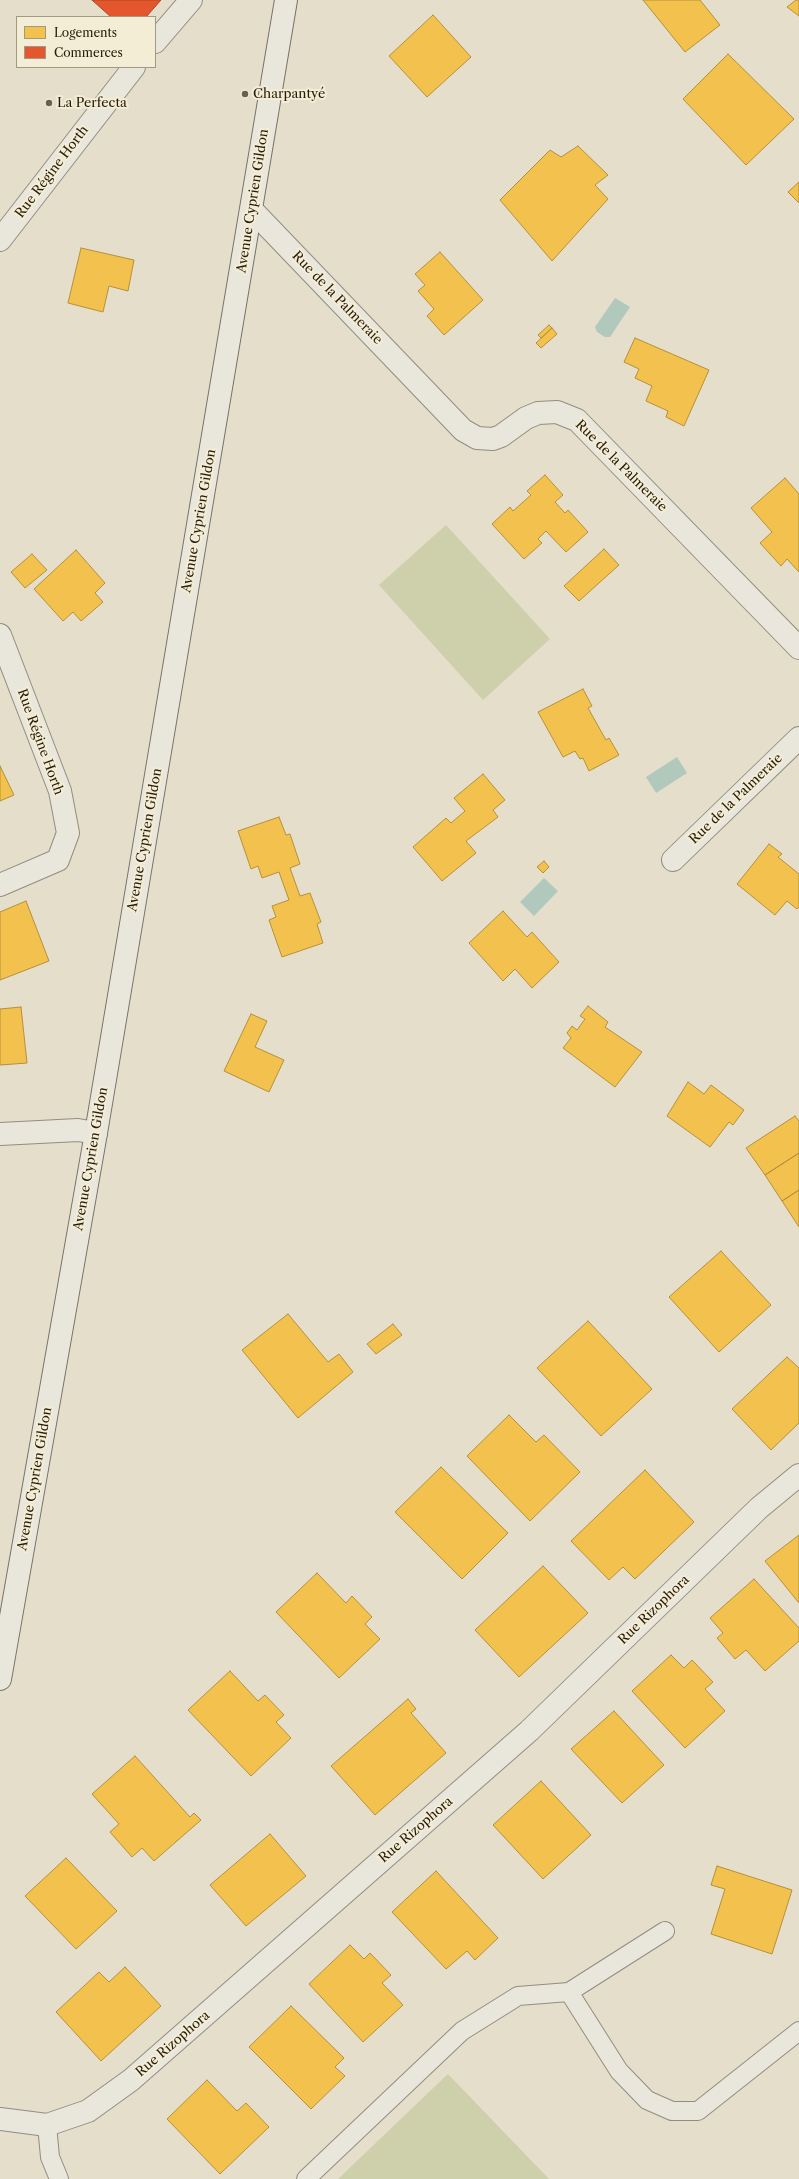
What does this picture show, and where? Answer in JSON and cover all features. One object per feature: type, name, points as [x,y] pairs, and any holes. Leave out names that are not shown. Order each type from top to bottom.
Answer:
[{"type":"street","points":[[156,41],[191,0]]},
{"type":"street","name":"Avenue Cyprien Gildon","points":[[0,1679],[96,1133],[286,0]]},
{"type":"street","name":"Rue Régine Horth","points":[[0,240],[133,68]]},
{"type":"street","name":"Rue de la Palmeraie","points":[[252,210],[463,430],[477,438],[493,440],[526,418],[543,412],[557,412],[577,420],[799,648]]},
{"type":"street","name":"Rue Régine Horth","points":[[0,635],[60,791],[68,833],[58,860],[0,885]]},
{"type":"street","name":"Rue de la Palmeraie","points":[[673,860],[799,738]]},
{"type":"street","points":[[0,1134],[78,1130],[96,1133]]},
{"type":"street","name":"Rue Rizophora","points":[[0,2119],[47,2125],[88,2111],[131,2080],[530,1731],[758,1508],[799,1475]]},
{"type":"lane","points":[[306,2179],[462,2031],[518,1996],[569,1992],[665,1931]]},
{"type":"lane","points":[[569,1992],[619,2071],[647,2100],[672,2111],[698,2111],[799,2031]]},
{"type":"lane","points":[[47,2125],[50,2157],[59,2179]]},
{"type":"green space","points":[[446,525],[550,639],[483,700],[379,585]]},
{"type":"green space","points":[[448,2074],[549,2179],[338,2179]]},
{"type":"shaded area","points":[[615,298],[630,307],[610,337],[605,337],[597,332],[595,327]]},
{"type":"shaded area","points":[[677,757],[687,773],[656,793],[646,777]]},
{"type":"shaded area","points":[[544,878],[558,891],[534,916],[520,902]]},
{"type":"building: Logements","points":[[643,0],[700,0],[720,25],[685,52]]},
{"type":"building: Logements","points":[[796,0],[799,0],[799,16],[787,7]]},
{"type":"building: Logements","points":[[433,15],[471,57],[427,97],[389,56]]},
{"type":"building: Logements","points":[[728,54],[794,119],[746,165],[683,99]]},
{"type":"building: Logements","points":[[578,146],[608,175],[595,185],[608,199],[552,261],[500,200],[550,150],[561,157]]},
{"type":"building: Logements","points":[[799,182],[799,203],[788,192]]},
{"type":"building: Logements","points":[[81,248],[134,260],[128,291],[109,286],[103,312],[68,303]]},
{"type":"building: Logements","points":[[440,252],[483,300],[444,335],[427,316],[434,309],[418,291],[425,285],[415,274]]},
{"type":"building: Logements","points":[[549,325],[552,328],[541,338],[538,335]]},
{"type":"building: Logements","points":[[552,328],[557,334],[541,348],[536,343]]},
{"type":"building: Logements","points":[[635,338],[709,370],[684,426],[666,417],[668,411],[646,401],[652,386],[635,378],[639,369],[624,362]]},
{"type":"building: Logements","points":[[545,475],[563,495],[555,502],[565,513],[568,510],[588,532],[566,552],[546,531],[538,539],[542,543],[524,559],[492,524],[510,507],[513,511],[531,495],[527,491]]},
{"type":"building: Logements","points":[[785,478],[799,494],[799,572],[787,559],[781,566],[760,543],[772,532],[751,508]]},
{"type":"building: Logements","points":[[604,549],[619,565],[579,601],[564,586]]},
{"type":"building: Logements","points":[[76,550],[105,583],[95,593],[103,602],[81,621],[73,612],[63,621],[34,589]]},
{"type":"building: Logements","points":[[32,554],[47,570],[25,588],[11,572]]},
{"type":"building: Logements","points":[[583,689],[592,706],[588,708],[606,740],[609,738],[619,755],[589,771],[583,758],[580,759],[575,751],[563,757],[538,712]]},
{"type":"building: Logements","points":[[0,766],[14,795],[0,801]]},
{"type":"building: Logements","points":[[483,774],[505,800],[493,810],[498,817],[466,841],[476,853],[442,881],[413,847],[446,818],[451,823],[465,811],[454,798]]},
{"type":"building: Logements","points":[[279,817],[286,835],[290,834],[300,864],[290,868],[300,896],[310,893],[321,922],[317,924],[323,943],[282,957],[269,920],[276,917],[272,906],[289,900],[279,872],[262,878],[258,866],[251,869],[238,831]]},
{"type":"building: Logements","points":[[769,844],[782,854],[778,857],[799,874],[799,907],[797,909],[787,901],[775,915],[737,884]]},
{"type":"building: Logements","points":[[544,861],[549,867],[543,873],[537,867]]},
{"type":"building: Logements","points":[[26,901],[49,961],[0,980],[0,912]]},
{"type":"building: Logements","points":[[503,911],[527,937],[532,932],[559,962],[532,988],[515,969],[503,981],[469,943]]},
{"type":"building: Logements","points":[[588,1006],[608,1022],[605,1027],[642,1052],[615,1087],[563,1048],[571,1038],[567,1033],[572,1026],[577,1030],[585,1019],[580,1016]]},
{"type":"building: Logements","points":[[21,1007],[27,1063],[0,1065],[0,1009]]},
{"type":"building: Logements","points":[[251,1014],[267,1021],[255,1047],[284,1060],[269,1092],[224,1071]]},
{"type":"building: Logements","points":[[688,1082],[704,1094],[711,1085],[744,1110],[733,1125],[729,1122],[710,1147],[667,1116]]},
{"type":"building: Logements","points":[[795,1116],[799,1121],[799,1153],[765,1175],[746,1148]]},
{"type":"building: Logements","points":[[799,1153],[799,1190],[782,1201],[765,1175]]},
{"type":"building: Logements","points":[[799,1190],[799,1227],[782,1201]]},
{"type":"building: Logements","points":[[721,1251],[771,1305],[719,1352],[669,1297]]},
{"type":"building: Logements","points":[[288,1314],[328,1362],[339,1354],[353,1372],[298,1418],[242,1350]]},
{"type":"building: Logements","points":[[588,1321],[652,1389],[601,1436],[537,1368]]},
{"type":"building: Logements","points":[[393,1324],[402,1335],[376,1354],[367,1344]]},
{"type":"building: Logements","points":[[787,1357],[799,1368],[799,1423],[771,1450],[732,1409]]},
{"type":"building: Logements","points":[[509,1415],[536,1442],[544,1435],[580,1472],[530,1521],[467,1456]]},
{"type":"building: Logements","points":[[441,1467],[508,1533],[462,1579],[395,1512]]},
{"type":"building: Logements","points":[[645,1470],[694,1522],[635,1579],[623,1567],[609,1580],[571,1541]]},
{"type":"building: Logements","points":[[799,1535],[799,1603],[765,1561]]},
{"type":"building: Logements","points":[[543,1566],[588,1613],[519,1677],[475,1630]]},
{"type":"building: Logements","points":[[317,1573],[346,1603],[352,1596],[372,1617],[365,1624],[380,1639],[339,1678],[276,1612]]},
{"type":"building: Logements","points":[[754,1579],[799,1628],[799,1641],[765,1671],[746,1650],[735,1659],[717,1638],[723,1633],[710,1618]]},
{"type":"building: Logements","points":[[671,1655],[684,1668],[692,1660],[713,1682],[705,1689],[725,1711],[685,1748],[632,1691]]},
{"type":"building: Logements","points":[[230,1671],[258,1701],[265,1695],[284,1715],[276,1722],[291,1738],[251,1776],[188,1710]]},
{"type":"building: Logements","points":[[408,1699],[416,1709],[411,1713],[446,1753],[375,1815],[331,1766]]},
{"type":"building: Logements","points":[[614,1711],[664,1765],[622,1803],[571,1749]]},
{"type":"building: Logements","points":[[135,1756],[190,1817],[194,1813],[201,1820],[154,1861],[142,1848],[132,1857],[110,1832],[119,1824],[92,1794]]},
{"type":"building: Logements","points":[[541,1781],[591,1835],[543,1879],[493,1825]]},
{"type":"building: Logements","points":[[270,1834],[306,1876],[246,1926],[210,1885]]},
{"type":"building: Logements","points":[[66,1858],[117,1911],[76,1949],[25,1896]]},
{"type":"building: Logements","points":[[717,1866],[792,1890],[772,1954],[711,1934],[725,1889],[711,1885]]},
{"type":"building: Logements","points":[[436,1871],[498,1938],[475,1960],[467,1951],[446,1969],[392,1912]]},
{"type":"building: Logements","points":[[350,1945],[364,1959],[370,1953],[391,1975],[382,1983],[403,2005],[363,2042],[309,1984]]},
{"type":"building: Logements","points":[[125,1967],[161,2006],[101,2061],[56,2012],[99,1972],[109,1982]]},
{"type":"building: Logements","points":[[291,2006],[344,2058],[335,2067],[345,2076],[311,2109],[249,2047]]},
{"type":"building: Logements","points":[[207,2080],[237,2111],[246,2103],[269,2127],[220,2174],[167,2119]]},
{"type":"building: Commerces","points":[[92,0],[161,0],[147,16],[110,16]]},
{"type":"place","name":"Charpantyé","points":[[245,94]]},
{"type":"place","name":"La Perfecta","points":[[49,103]]}]
